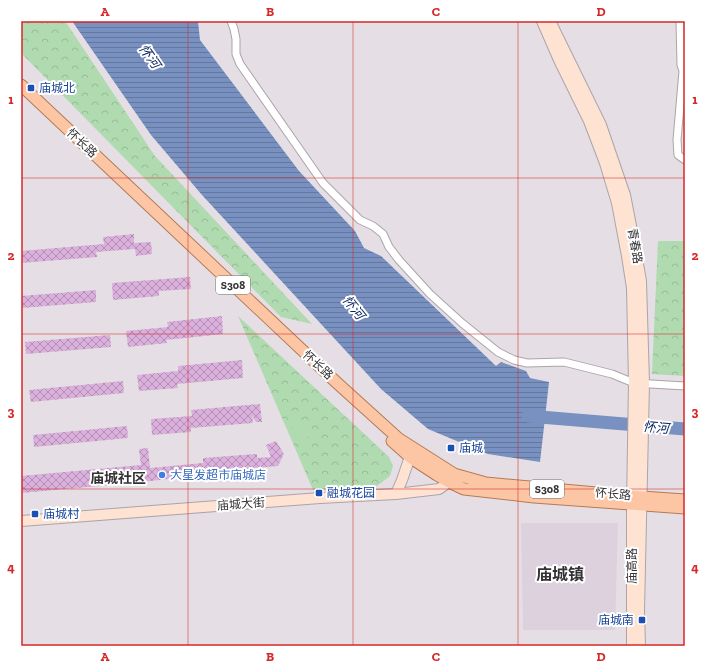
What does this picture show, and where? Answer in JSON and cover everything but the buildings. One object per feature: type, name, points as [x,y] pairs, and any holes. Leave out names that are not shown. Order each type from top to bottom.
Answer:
[{"type":"main road","name":"青春路","points":[[542,21],[559,60],[589,121],[605,163],[616,203],[632,288],[639,383]]},
{"type":"main road","name":"青春路","points":[[550,21],[601,125],[625,195],[633,236],[641,281],[637,496]]},
{"type":"main road","name":"怀长路","points":[[21,85],[336,382],[399,439],[412,453]]},
{"type":"main road","name":"怀长路","points":[[21,95],[199,263],[412,453],[451,478],[486,484],[685,500]]},
{"type":"main road","points":[[396,494],[412,453]]},
{"type":"main road","name":"庙城大街","points":[[21,521],[320,498],[396,494],[439,489],[451,478]]},
{"type":"main road","name":"怀长路","points":[[637,496],[685,508]]},
{"type":"main road","name":"庙高路","points":[[632,646],[637,496]]},
{"type":"main road","name":"庙高路","points":[[637,496],[640,646]]},
{"type":"street","points":[[231,21],[236,39],[236,54],[240,64],[323,183],[360,220],[373,226],[383,234],[389,247],[399,260],[430,294],[462,323],[498,352],[514,360],[527,363],[564,362],[612,374],[639,383],[685,386]]},
{"type":"street","points":[[680,21],[681,65],[683,71],[677,140],[678,155],[685,160]]},
{"type":"shaded area","points":[[521,523],[618,523],[615,630],[523,630]]},
{"type":"green space","points":[[21,21],[65,21],[155,156],[312,324],[281,317],[21,53]]},
{"type":"green space","points":[[658,241],[685,241],[685,376],[652,374]]},
{"type":"green space","points":[[238,316],[389,457],[393,466],[390,476],[377,486],[313,490]]},
{"type":"green space","points":[[297,412],[309,436],[299,442],[287,417]]},
{"type":"water","points":[[72,21],[198,21],[200,40],[299,171],[355,231],[364,248],[381,256],[496,366],[501,362],[526,371],[530,378],[549,382],[540,462],[488,454],[428,429],[381,389],[202,195],[151,135]]},
{"type":"waterway","name":"怀河","points":[[528,416],[685,429]]},
{"type":"place","name":"庙城北","points":[[31,88]]},
{"type":"place","name":"庙城","points":[[451,448]]},
{"type":"place","name":"大星发超市庙城店","points":[[162,475]]},
{"type":"place","name":"融城花园","points":[[319,493]]},
{"type":"place","name":"庙城村","points":[[35,514]]},
{"type":"place","name":"庙城南","points":[[642,620]]},
{"type":"district","name":"庙城社区","points":[[118,478]]},
{"type":"district","name":"庙城镇","points":[[560,574]]}]
